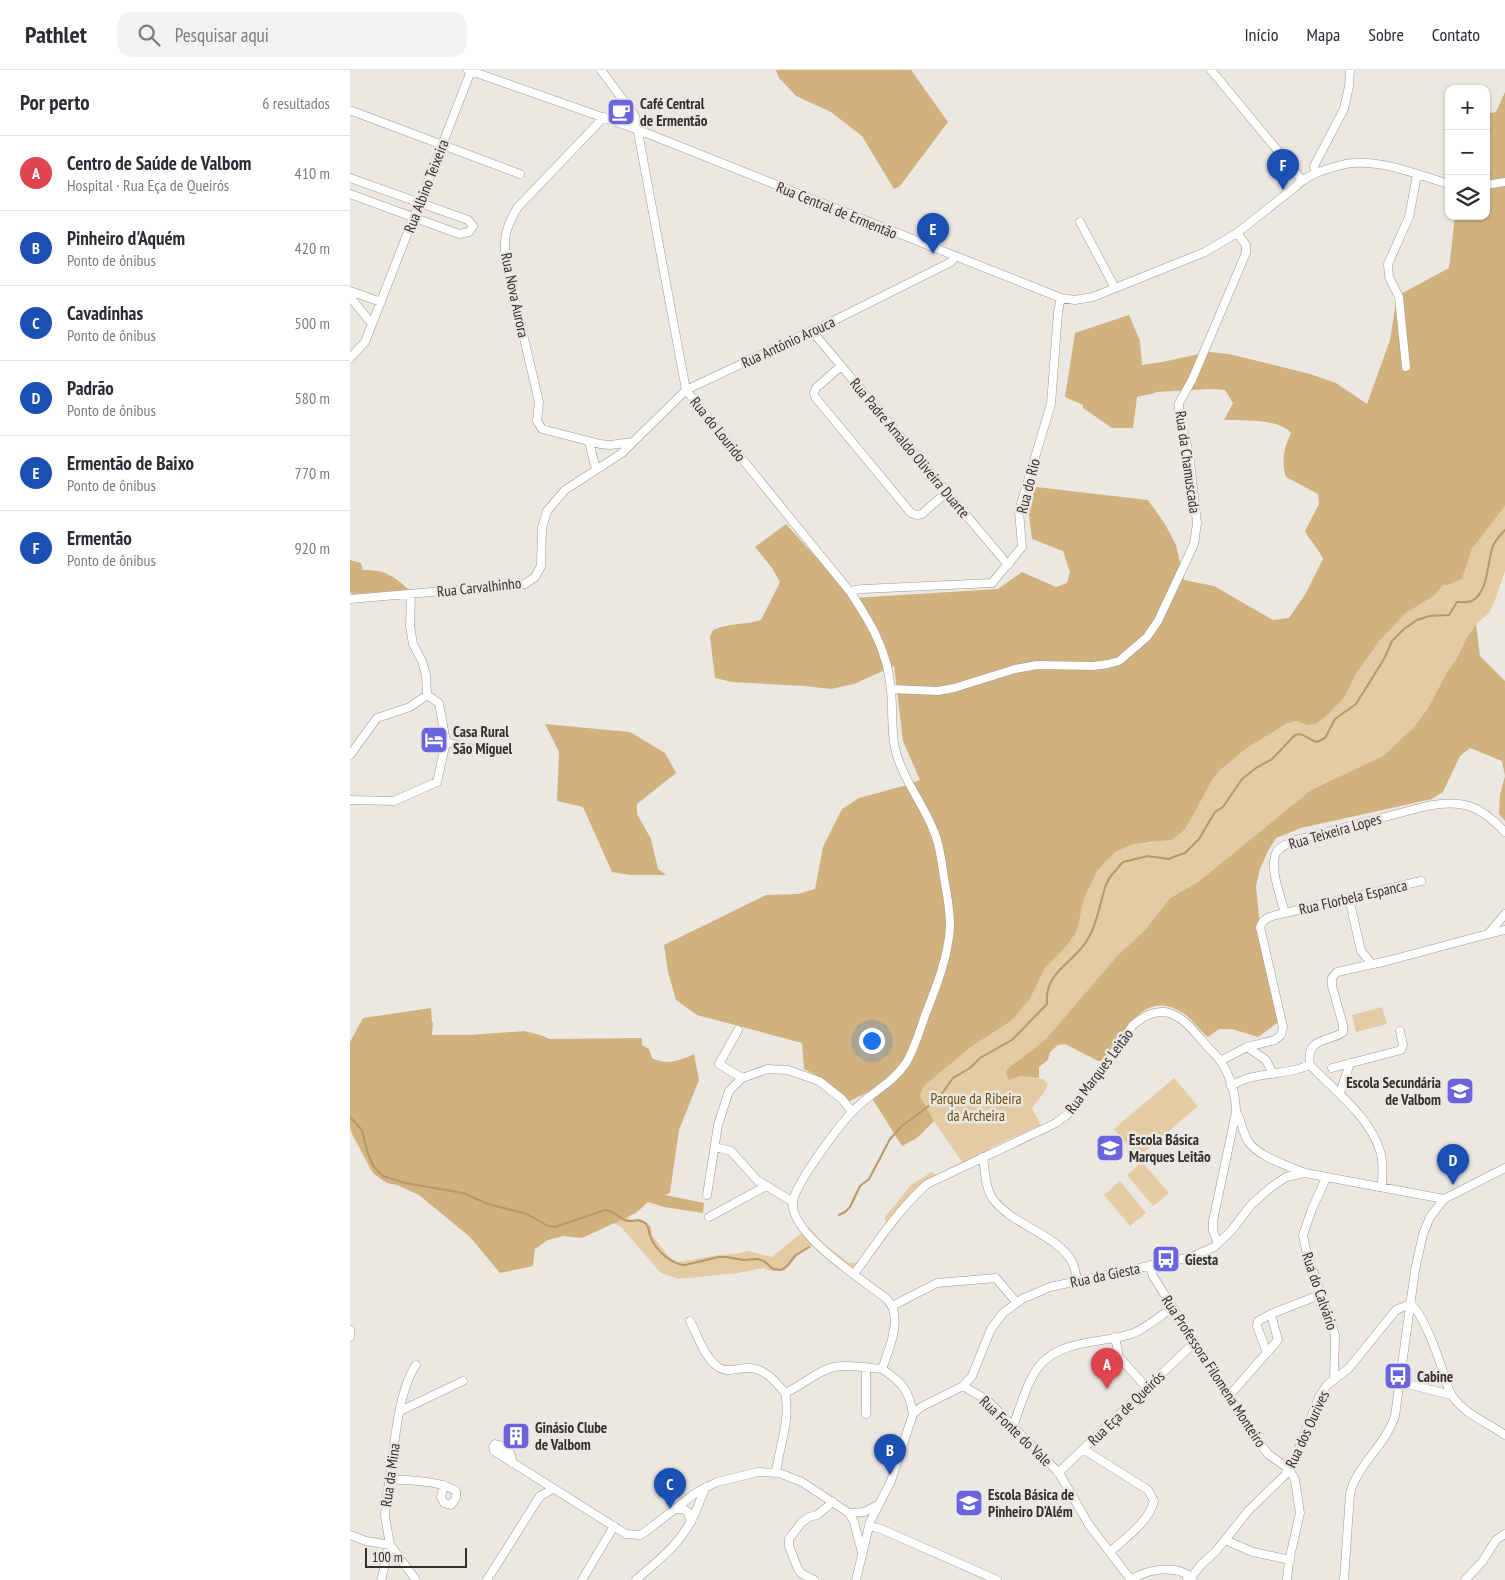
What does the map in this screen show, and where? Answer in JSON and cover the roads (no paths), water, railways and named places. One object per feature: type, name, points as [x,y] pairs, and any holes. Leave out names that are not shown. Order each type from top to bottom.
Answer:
[{"type":"street","name":"Rua Central de Ermentão","points":[[470,70],[636,129],[955,257],[1061,298],[1075,300],[1093,297],[1204,252],[1237,233],[1302,180],[1315,172],[1352,163],[1368,163],[1391,166],[1445,183]]},
{"type":"street","name":"Rua Albino Teixeira","points":[[350,358],[365,342],[470,70]]},
{"type":"street","name":"Rua do Lourido","points":[[601,70],[635,116],[686,390],[851,594],[880,643],[887,664],[891,689],[895,747],[904,773],[927,815],[935,835],[947,896],[950,925],[948,944],[939,980],[906,1062],[893,1079],[852,1112],[816,1159],[792,1202]]},
{"type":"street","points":[[1211,70],[1302,180]]},
{"type":"street","points":[[1315,172],[1314,166],[1344,109],[1350,70]]},
{"type":"street","points":[[352,111],[520,174]]},
{"type":"street","name":"Rua Nova Aurora","points":[[604,117],[518,207],[509,220],[504,236],[505,258],[539,402],[537,422],[542,429],[589,442],[610,445],[633,442]]},
{"type":"street","points":[[1406,367],[1399,297],[1389,277],[1388,264],[1408,217],[1417,175]]},
{"type":"street","points":[[350,178],[468,220],[473,226],[469,232],[459,234],[350,194]]},
{"type":"street","points":[[1490,184],[1505,182]]},
{"type":"street","points":[[1080,222],[1116,288]]},
{"type":"street","name":"Rua da Chamuscada","points":[[891,689],[938,691],[954,688],[1015,669],[1038,665],[1093,666],[1108,664],[1119,661],[1148,637],[1158,621],[1194,544],[1197,522],[1195,503],[1189,453],[1179,415],[1179,403],[1192,380],[1246,254],[1246,245],[1237,233]]},
{"type":"street","name":"Rua António Arouca","points":[[633,442],[686,390],[812,331],[950,262],[955,257]]},
{"type":"street","points":[[350,291],[381,302]]},
{"type":"street","points":[[350,297],[372,324]]},
{"type":"street","name":"Rua do Rio","points":[[851,594],[855,590],[863,589],[992,583],[1022,547],[1019,511],[1051,404],[1058,312],[1061,298]]},
{"type":"street","name":"Rua Padre Arnaldo Oliveira Duarte","points":[[812,331],[1008,565]]},
{"type":"street","points":[[841,366],[816,388],[814,397],[911,513],[916,515],[922,514],[948,492]]},
{"type":"street","points":[[589,442],[596,469]]},
{"type":"street","name":"Rua Carvalhinho","points":[[350,599],[525,584],[535,577],[541,566],[542,528],[548,512],[565,490],[622,453],[633,442]]},
{"type":"street","points":[[411,594],[410,626],[413,644],[426,674],[427,695]]},
{"type":"street","points":[[350,800],[394,802],[437,782],[446,742],[439,703],[427,695]]},
{"type":"street","points":[[350,755],[377,718],[410,707],[427,695]]},
{"type":"street","points":[[446,742],[485,752]]},
{"type":"street","name":"Rua Teixeira Lopes","points":[[1285,913],[1274,863],[1276,853],[1283,846],[1296,840],[1445,802],[1462,803],[1479,810],[1493,819],[1505,832]]},
{"type":"street","name":"Rua Florbela Espanca","points":[[1285,913],[1421,881]]},
{"type":"street","points":[[1350,898],[1361,951],[1372,964]]},
{"type":"street","points":[[1220,1061],[1247,1048],[1275,1040],[1281,1035],[1283,1027],[1260,927],[1262,921],[1268,917],[1285,913]]},
{"type":"street","points":[[1488,934],[1505,914]]},
{"type":"street","points":[[1382,1186],[1383,1171],[1380,1150],[1369,1128],[1340,1093],[1310,1065],[1311,1050],[1317,1043],[1343,1032],[1343,1025],[1332,986],[1332,978],[1337,972],[1505,930]]},
{"type":"street","name":"Rua Marques Leitão","points":[[854,1274],[914,1196],[927,1184],[1056,1123],[1073,1110],[1133,1025],[1152,1013],[1164,1012],[1178,1016],[1190,1028],[1220,1061],[1236,1098],[1236,1112],[1213,1221],[1213,1231],[1218,1243]]},
{"type":"street","points":[[738,1030],[719,1064],[742,1078]]},
{"type":"street","points":[[1332,1068],[1402,1050],[1403,1045],[1400,1031]]},
{"type":"street","points":[[1247,1048],[1266,1060],[1273,1074]]},
{"type":"street","points":[[1340,1093],[1350,1063]]},
{"type":"street","points":[[1231,1086],[1252,1076],[1288,1072],[1310,1065]]},
{"type":"street","points":[[707,1194],[718,1125],[729,1091],[742,1078],[768,1069],[788,1070],[819,1081],[842,1099],[852,1112]]},
{"type":"street","points":[[1236,1112],[1247,1140],[1252,1147],[1274,1160],[1305,1174]]},
{"type":"street","points":[[716,1147],[731,1151],[757,1180],[792,1202],[800,1222],[816,1244],[887,1298],[894,1309],[894,1328],[882,1369]]},
{"type":"street","points":[[983,1157],[988,1189],[992,1198],[1015,1219],[1056,1244],[1067,1254],[1073,1262],[1077,1280]]},
{"type":"street","points":[[1344,1580],[1352,1483],[1390,1430],[1395,1416],[1415,1270],[1423,1234],[1434,1210],[1444,1198],[1505,1168]]},
{"type":"street","name":"Rua da Giesta","points":[[963,1386],[972,1376],[991,1329],[1004,1313],[1017,1303],[1050,1287],[1191,1257],[1214,1247],[1231,1231],[1251,1204],[1286,1177],[1305,1174],[1444,1198]]},
{"type":"street","name":"Rua do Calvário","points":[[1326,1178],[1312,1208],[1303,1235],[1306,1250],[1335,1335],[1334,1380]]},
{"type":"street","points":[[709,1217],[766,1186]]},
{"type":"street","name":"Rua Professora Filomena Monteiro","points":[[1150,1265],[1153,1276],[1228,1397],[1268,1454],[1289,1469]]},
{"type":"street","points":[[892,1306],[937,1283],[996,1278],[1017,1303]]},
{"type":"street","points":[[1267,1353],[1257,1326],[1258,1321],[1322,1294]]},
{"type":"street","points":[[1410,1304],[1417,1310],[1436,1351],[1451,1395]]},
{"type":"street","name":"Rua dos Ourives","points":[[1190,1579],[1249,1510],[1289,1469],[1319,1398],[1327,1386],[1350,1368],[1396,1310],[1410,1304]]},
{"type":"street","points":[[1013,1426],[1034,1374],[1040,1364],[1049,1357],[1058,1351],[1074,1346],[1135,1332],[1172,1308]]},
{"type":"street","points":[[1228,1397],[1278,1340],[1271,1314]]},
{"type":"street","points":[[690,1321],[708,1356],[720,1368],[728,1370],[756,1369],[772,1378],[785,1393],[787,1416],[776,1473]]},
{"type":"street","points":[[350,1330],[350,1338]]},
{"type":"street","points":[[1115,1337],[1119,1357],[1147,1388]]},
{"type":"street","name":"Rua Eça de Queirós","points":[[1058,1473],[1194,1343]]},
{"type":"street","name":"Rua da Mina","points":[[416,1365],[410,1373],[400,1411],[385,1516],[390,1545],[416,1580]]},
{"type":"street","points":[[785,1393],[797,1388],[822,1372],[835,1367],[882,1369],[896,1378],[906,1390],[913,1414]]},
{"type":"street","points":[[866,1368],[866,1414]]},
{"type":"street","points":[[400,1411],[463,1381]]},
{"type":"street","points":[[1400,1382],[1451,1395],[1470,1412],[1505,1435]]},
{"type":"street","points":[[856,1580],[869,1526],[891,1481],[913,1414],[921,1407],[963,1386]]},
{"type":"street","name":"Rua Fonte do Vale","points":[[963,1386],[987,1400],[1058,1473],[1090,1525],[1131,1580]]},
{"type":"street","points":[[1083,1449],[1148,1490],[1154,1501],[1152,1510],[1110,1552]]},
{"type":"street","points":[[512,1463],[626,1534],[640,1535],[706,1487],[717,1482],[751,1474],[776,1473],[802,1482],[849,1513],[854,1522],[863,1555]]},
{"type":"street","points":[[1287,1580],[1300,1513],[1295,1480],[1289,1469]]},
{"type":"street","points":[[390,1479],[444,1485]]},
{"type":"street","points":[[540,1481],[540,1496]]},
{"type":"street","points":[[636,1580],[670,1551],[691,1522],[697,1504],[706,1487]]},
{"type":"street","points":[[487,1580],[540,1496],[553,1489]]},
{"type":"street","points":[[814,1580],[798,1569],[789,1546],[789,1539],[801,1523],[809,1517],[817,1515],[833,1502]]},
{"type":"street","points":[[849,1513],[864,1512],[878,1505]]},
{"type":"street","points":[[675,1509],[688,1512],[691,1522]]},
{"type":"street","points":[[582,1580],[614,1526]]},
{"type":"street","points":[[869,1526],[997,1580]]},
{"type":"street","points":[[1466,1580],[1482,1562],[1496,1540],[1505,1534]]},
{"type":"street","points":[[350,1535],[366,1541],[390,1545],[386,1554],[381,1580]]},
{"type":"street","points":[[1225,1540],[1253,1552],[1290,1560]]},
{"type":"street","points":[[1131,1580],[1155,1570],[1176,1571],[1188,1575],[1190,1579]]},
{"type":"waterway","points":[[839,1215],[850,1207],[860,1186],[869,1179],[890,1139],[902,1126],[938,1099],[953,1078],[970,1068],[980,1058],[1012,1040],[1047,1004],[1047,992],[1050,983],[1077,954],[1089,937],[1097,918],[1106,885],[1110,877],[1123,862],[1148,856],[1168,859],[1185,853],[1199,839],[1215,812],[1223,807],[1242,779],[1272,759],[1295,735],[1304,735],[1317,742],[1325,738],[1335,719],[1356,704],[1384,659],[1392,641],[1404,629],[1417,620],[1429,616],[1449,615],[1457,602],[1470,602],[1478,597],[1485,584],[1493,546],[1505,530]]},
{"type":"waterway","points":[[350,1117],[362,1130],[368,1154],[374,1167],[383,1176],[405,1183],[463,1193],[488,1204],[527,1214],[548,1226],[555,1227],[605,1210],[610,1211],[623,1220],[638,1220],[645,1223],[657,1247],[670,1260],[680,1264],[685,1265],[727,1257],[743,1260],[757,1259],[764,1261],[773,1269],[781,1270],[796,1255],[809,1247]]},
{"type":"place","name":"Café Central de Ermentão","points":[[621,112]]},
{"type":"place","name":"Ermentão","points":[[1283,190]]},
{"type":"place","name":"Ermentão de Baixo","points":[[933,254]]},
{"type":"place","name":"Casa Rural São Miguel","points":[[434,740]]},
{"type":"place","name":"Escola Secundária de Valbom","points":[[1460,1091]]},
{"type":"place","name":"Escola Básica Marques Leitão","points":[[1110,1148]]},
{"type":"place","name":"Padrão","points":[[1453,1185]]},
{"type":"place","name":"Giesta","points":[[1166,1259]]},
{"type":"place","name":"Cabine","points":[[1398,1376]]},
{"type":"place","name":"Centro de Saúde de Valbom","points":[[1107,1389]]},
{"type":"place","name":"Ginásio Clube de Valbom","points":[[516,1436]]},
{"type":"place","name":"Pinheiro d'Aquém","points":[[890,1475]]},
{"type":"place","name":"Escola Básica de Pinheiro D'Além","points":[[969,1503]]},
{"type":"place","name":"Cavadinhas","points":[[670,1509]]},
{"type":"park label","name":"Parque da Ribeira da Archeira","points":[[976,1106]]}]
